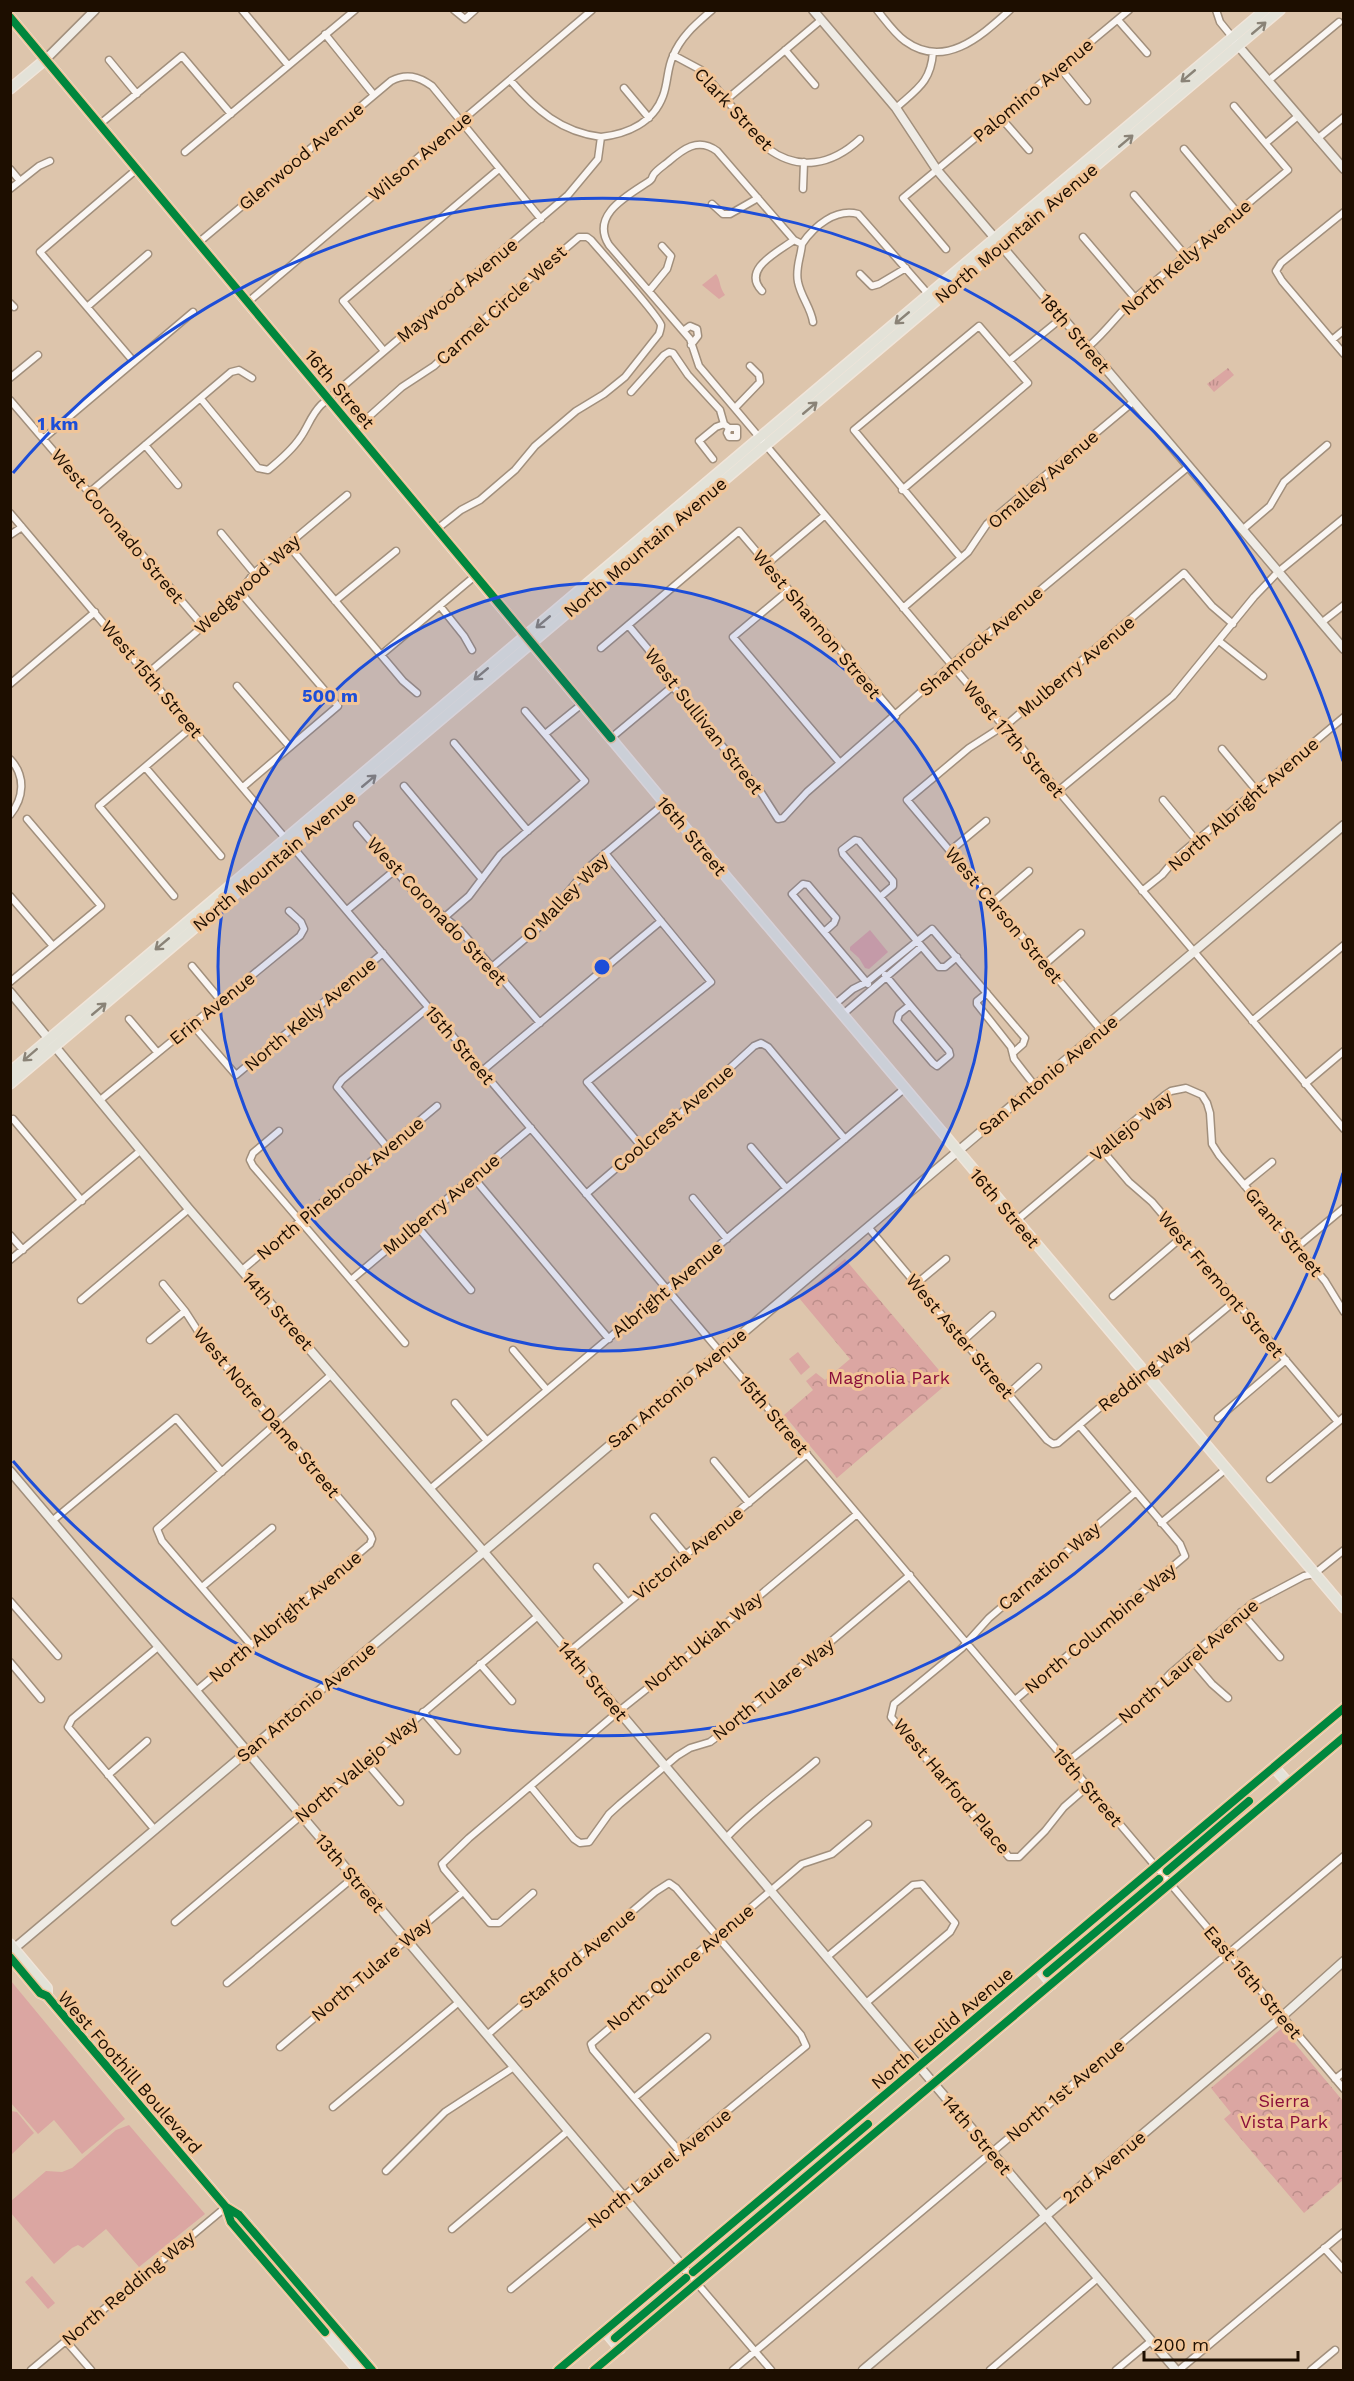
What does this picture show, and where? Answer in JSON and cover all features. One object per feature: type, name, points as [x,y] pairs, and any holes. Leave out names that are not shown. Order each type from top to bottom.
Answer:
[{"type":"main road","name":"North Mountain Avenue","points":[[1235,42],[1265,10]]},
{"type":"main road","name":"North Mountain Avenue","points":[[10,1084],[52,1043],[652,535],[1235,42],[1280,10]]},
{"type":"main road","name":"16th Street","points":[[10,17],[904,1089],[1344,1608]]},
{"type":"main road","points":[[10,89],[46,59]]},
{"type":"main road","name":"North Mountain Avenue","points":[[763,442],[929,295],[998,243]]},
{"type":"main road","name":"North Mountain Avenue","points":[[10,1072],[52,1043]]},
{"type":"main road","name":"North Euclid Avenue","points":[[558,2370],[1344,1708]]},
{"type":"main road","name":"North Euclid Avenue","points":[[594,2370],[1344,1737]]},
{"type":"main road","points":[[1274,1767],[1288,1783]]},
{"type":"main road","name":"West Foothill Boulevard","points":[[11,1951],[47,1988],[47,1996],[226,2207],[239,2215],[372,2370]]},
{"type":"main road","points":[[1038,1967],[1052,1984]]},
{"type":"main road","name":"West Foothill Boulevard","points":[[226,2207],[231,2222],[358,2370]]},
{"type":"main road","points":[[321,2326],[332,2333],[356,2360],[363,2360]]},
{"type":"main road","points":[[605,2331],[620,2349]]},
{"type":"street","points":[[46,59],[95,10]]},
{"type":"street","points":[[243,10],[288,65]]},
{"type":"street","points":[[185,152],[325,34],[344,14],[355,10]]},
{"type":"street","points":[[453,10],[465,19],[475,10]]},
{"type":"street","name":"Wilson Avenue","points":[[248,302],[592,10]]},
{"type":"street","points":[[510,80],[534,106],[556,123],[573,131],[601,137],[627,132],[649,118],[663,96],[673,55],[688,30],[712,10]]},
{"type":"street","name":"18th Street","points":[[813,10],[896,108],[937,170],[1344,649]]},
{"type":"street","points":[[877,10],[905,41],[933,52],[966,46],[1010,10]]},
{"type":"street","name":"Palomino Avenue","points":[[946,249],[903,198],[1129,10]]},
{"type":"street","points":[[1216,10],[1220,22],[1235,42],[1344,169]]},
{"type":"street","points":[[726,100],[821,20]]},
{"type":"street","points":[[1118,20],[1147,53]]},
{"type":"street","points":[[1268,81],[1339,22]]},
{"type":"street","points":[[325,34],[374,95]]},
{"type":"street","points":[[785,50],[815,85]]},
{"type":"street","points":[[896,108],[930,75],[933,52]]},
{"type":"street","name":"Clark Street","points":[[673,55],[701,70],[767,148],[779,157],[818,163],[830,160],[860,140]]},
{"type":"street","points":[[100,124],[182,56],[231,114]]},
{"type":"street","points":[[109,60],[137,94]]},
{"type":"street","points":[[1060,68],[1087,101]]},
{"type":"street","name":"Glenwood Avenue","points":[[198,243],[391,81],[406,76],[418,77],[432,86],[460,121]]},
{"type":"street","points":[[624,88],[649,118]]},
{"type":"street","points":[[1234,106],[1266,143],[1298,116]]},
{"type":"street","points":[[1317,138],[1344,117]]},
{"type":"street","points":[[1001,118],[1029,150]]},
{"type":"street","points":[[460,121],[541,219]]},
{"type":"street","name":"Maywood Avenue","points":[[201,399],[254,464],[262,471],[273,466],[298,441],[310,417],[328,399],[568,195],[592,169],[600,154],[601,137]]},
{"type":"street","name":"North Kelly Avenue","points":[[1088,347],[1106,331],[1135,298],[1288,170],[1266,143]]},
{"type":"street","name":"West 17th Street","points":[[794,240],[717,151],[712,147],[698,144],[681,150],[654,174],[649,182],[636,188],[620,202],[604,220],[604,235],[609,245],[683,331],[699,366],[1344,1129]]},
{"type":"street","points":[[1184,149],[1237,212]]},
{"type":"street","points":[[10,189],[39,166],[50,161]]},
{"type":"street","points":[[803,189],[804,162]]},
{"type":"street","points":[[10,169],[20,181]]},
{"type":"street","points":[[134,362],[40,252],[137,169]]},
{"type":"street","points":[[384,351],[342,301],[499,170]]},
{"type":"street","points":[[1134,195],[1186,256]]},
{"type":"street","points":[[712,204],[723,214],[730,214],[758,198]]},
{"type":"street","points":[[813,322],[811,311],[801,294],[798,282],[797,263],[802,244],[830,217],[845,212],[862,217],[929,295]]},
{"type":"street","points":[[1344,212],[1281,262],[1276,271],[1344,354]]},
{"type":"street","name":"Carmel Circle West","points":[[354,430],[402,387],[434,366],[506,299],[579,237],[583,236],[591,240],[648,308],[661,328],[659,334],[625,376],[604,394],[576,411],[535,446],[515,470],[480,500],[461,510],[437,529]]},
{"type":"street","points":[[1083,237],[1135,298]]},
{"type":"street","points":[[762,291],[756,285],[753,277],[757,268],[794,240],[802,244]]},
{"type":"street","points":[[649,291],[670,264],[671,256],[662,246]]},
{"type":"street","points":[[87,307],[148,254]]},
{"type":"street","points":[[860,274],[872,286],[906,268]]},
{"type":"street","points":[[44,438],[193,312]]},
{"type":"street","points":[[1009,361],[1063,317]]},
{"type":"street","name":"West 17th Street","points":[[683,331],[690,326],[697,328],[698,336],[691,345]]},
{"type":"street","points":[[902,490],[1028,383],[979,326],[854,430],[902,490],[961,558]]},
{"type":"street","points":[[1332,340],[1344,330]]},
{"type":"street","points":[[631,392],[664,355],[669,352],[673,353],[699,388],[720,410],[726,426]]},
{"type":"street","points":[[10,378],[38,355]]},
{"type":"street","points":[[735,408],[760,382],[759,375],[750,366]]},
{"type":"street","points":[[90,492],[231,372],[239,370],[252,378]]},
{"type":"street","name":"West Coronado Street","points":[[10,400],[203,626]]},
{"type":"street","name":"Omalley Avenue","points":[[903,608],[968,552],[987,524],[1133,402]]},
{"type":"street","points":[[713,459],[699,441],[716,427],[726,426],[738,430],[748,423]]},
{"type":"street","points":[[145,445],[178,485]]},
{"type":"street","points":[[1242,530],[1270,506],[1284,482],[1327,445]]},
{"type":"street","name":"Shamrock Avenue","points":[[778,819],[787,815],[807,792],[1062,571],[1111,533],[1188,467]]},
{"type":"street","name":"Wedgwood Way","points":[[147,674],[240,592],[254,573],[347,495]]},
{"type":"street","name":"West 15th Street","points":[[10,513],[290,843]]},
{"type":"street","points":[[767,564],[824,516]]},
{"type":"street","points":[[1058,791],[1173,696],[1254,597],[1278,572],[1344,518]]},
{"type":"street","points":[[10,535],[22,527]]},
{"type":"street","name":"West Shannon Street","points":[[628,625],[739,531],[896,716]]},
{"type":"street","points":[[221,533],[254,573]]},
{"type":"street","points":[[288,545],[381,655],[417,693]]},
{"type":"street","points":[[335,601],[396,551]]},
{"type":"street","name":"Mulberry Avenue","points":[[908,800],[969,748],[1004,727],[1184,573],[1212,606],[1233,624]]},
{"type":"street","points":[[381,655],[476,576]]},
{"type":"street","points":[[789,591],[733,637],[840,763]]},
{"type":"street","points":[[240,592],[338,706],[243,787]]},
{"type":"street","points":[[1322,623],[1344,605]]},
{"type":"street","points":[[440,606],[472,650]]},
{"type":"street","points":[[10,684],[95,612]]},
{"type":"street","points":[[601,648],[628,625]]},
{"type":"street","name":"West Sullivan Street","points":[[628,625],[648,649],[658,668],[762,794],[778,819]]},
{"type":"street","points":[[1219,641],[1263,676]]},
{"type":"street","points":[[237,686],[290,747]]},
{"type":"street","points":[[611,738],[673,686]]},
{"type":"street","points":[[545,734],[582,704]]},
{"type":"street","points":[[446,916],[469,896],[493,862],[585,782],[525,711]]},
{"type":"street","name":"North Albright Avenue","points":[[1142,891],[1197,840],[1344,717]]},
{"type":"street","points":[[174,896],[99,806],[192,727]]},
{"type":"street","points":[[454,743],[528,831]]},
{"type":"street","points":[[1222,749],[1257,790]]},
{"type":"street","points":[[10,759],[20,776],[22,788],[16,807],[10,815]]},
{"type":"street","points":[[145,767],[221,856]]},
{"type":"street","points":[[404,786],[482,879]]},
{"type":"street","name":"West Carson Street","points":[[908,800],[1101,1030]]},
{"type":"street","points":[[1163,800],[1197,840]]},
{"type":"street","name":"O'Malley Way","points":[[492,967],[539,927],[577,879],[665,803]]},
{"type":"street","points":[[10,982],[101,906],[27,819]]},
{"type":"street","points":[[950,851],[986,821]]},
{"type":"street","name":"West Coronado Street","points":[[357,825],[414,891],[446,916],[540,1023]]},
{"type":"street","name":"San Antonio Avenue","points":[[11,1951],[1344,825]]},
{"type":"street","points":[[880,897],[893,886],[893,881],[859,841],[855,840],[843,850],[843,854],[921,947],[941,968],[946,967],[957,957]]},
{"type":"street","name":"15th Street","points":[[290,843],[1163,1875]]},
{"type":"street","points":[[605,853],[711,982],[587,1082],[641,1146]]},
{"type":"street","points":[[347,910],[395,870]]},
{"type":"street","points":[[993,902],[1029,871]]},
{"type":"street","points":[[824,932],[836,918],[808,885],[803,884],[792,894],[824,932],[867,982],[872,989]]},
{"type":"street","points":[[10,896],[53,946]]},
{"type":"street","name":"Erin Avenue","points":[[99,1101],[191,1023],[222,1002],[300,936],[304,929],[301,922],[289,911]]},
{"type":"street","points":[[482,1071],[661,921]]},
{"type":"street","points":[[834,1005],[853,988],[867,982],[927,931],[934,931],[1025,1038],[1023,1044],[1012,1053]]},
{"type":"street","points":[[1045,964],[1081,933]]},
{"type":"street","points":[[1252,1021],[1344,945]]},
{"type":"street","points":[[842,1015],[921,947]]},
{"type":"street","name":"North Kelly Avenue","points":[[191,1023],[236,1075],[383,953]]},
{"type":"street","points":[[192,966],[222,1002]]},
{"type":"street","points":[[881,970],[949,1051],[950,1055],[941,1065],[937,1066],[933,1063],[897,1021],[896,1017],[910,1005]]},
{"type":"street","name":"14th Street","points":[[10,992],[189,1209],[484,1551],[1177,2370]]},
{"type":"street","points":[[987,993],[976,1001],[976,1004],[1011,1047],[1014,1059],[1035,1086]]},
{"type":"street","points":[[387,1147],[337,1087],[342,1080],[429,1007]]},
{"type":"street","points":[[129,1019],[157,1052]]},
{"type":"street","name":"Coolcrest Avenue","points":[[586,1194],[760,1043],[768,1047],[845,1139]]},
{"type":"street","points":[[1305,1084],[1344,1051]]},
{"type":"street","name":"Vallejo Way","points":[[1016,1221],[1171,1091],[1186,1088],[1193,1089],[1202,1095],[1207,1103],[1212,1144],[1219,1155]]},
{"type":"street","name":"Albright Avenue","points":[[430,1489],[904,1089]]},
{"type":"street","name":"North Pinebrook Avenue","points":[[243,1270],[437,1106]]},
{"type":"street","points":[[13,1119],[82,1200]]},
{"type":"street","name":"Mulberry Avenue","points":[[351,1280],[531,1128]]},
{"type":"street","points":[[279,1131],[253,1153],[250,1160],[253,1166],[405,1343]]},
{"type":"street","points":[[751,1147],[786,1188]]},
{"type":"street","name":"West Fremont Street","points":[[1101,1149],[1129,1182],[1152,1202],[1286,1360],[1341,1420]]},
{"type":"street","points":[[10,1260],[140,1151]]},
{"type":"street","name":"Grant Street","points":[[1219,1155],[1326,1281],[1344,1312]]},
{"type":"street","points":[[1244,1185],[1272,1162]]},
{"type":"street","points":[[473,1177],[609,1339]]},
{"type":"street","points":[[693,1198],[727,1239]]},
{"type":"street","points":[[1297,1247],[1344,1208]]},
{"type":"street","points":[[81,1300],[189,1209]]},
{"type":"street","points":[[416,1225],[471,1290]]},
{"type":"street","name":"West Aster Street","points":[[867,1227],[1047,1440],[1053,1444]]},
{"type":"street","points":[[10,1235],[23,1250]]},
{"type":"street","points":[[1113,1296],[1182,1238]]},
{"type":"street","points":[[916,1284],[946,1259]]},
{"type":"street","name":"West Notre Dame Street","points":[[163,1284],[185,1311],[205,1342],[372,1539]]},
{"type":"street","name":"Redding Way","points":[[1053,1444],[1058,1443],[1116,1394],[1146,1375],[1235,1300]]},
{"type":"street","points":[[150,1340],[185,1311]]},
{"type":"street","points":[[964,1340],[993,1315]]},
{"type":"street","points":[[513,1350],[547,1390]]},
{"type":"street","points":[[1218,1418],[1286,1360]]},
{"type":"street","points":[[1008,1394],[1038,1367]]},
{"type":"street","points":[[251,1645],[162,1541],[157,1529],[332,1374]]},
{"type":"street","points":[[454,1403],[487,1441]]},
{"type":"street","points":[[52,1521],[176,1418],[222,1472]]},
{"type":"street","points":[[1270,1479],[1341,1420]]},
{"type":"street","points":[[1079,1425],[1161,1523],[1226,1469]]},
{"type":"street","name":"Victoria Avenue","points":[[569,1652],[807,1454]]},
{"type":"street","points":[[714,1461],[749,1503]]},
{"type":"street","name":"13th Street","points":[[10,1472],[690,2275]]},
{"type":"street","name":"Carnation Way","points":[[967,1644],[988,1618],[1136,1492]]},
{"type":"street","name":"North Ukiah Way","points":[[463,1892],[442,1864],[469,1838],[857,1514]]},
{"type":"street","points":[[654,1517],[685,1554]]},
{"type":"street","name":"North Columbine Way","points":[[1015,1700],[1185,1556],[1184,1550],[1161,1523]]},
{"type":"street","points":[[202,1587],[272,1528]]},
{"type":"street","name":"North Albright Avenue","points":[[196,1691],[370,1544],[372,1539]]},
{"type":"street","name":"North Laurel Avenue","points":[[1067,1762],[1146,1700],[1189,1657],[1241,1612],[1271,1592],[1304,1576],[1314,1574],[1344,1550]]},
{"type":"street","points":[[597,1567],[627,1602]]},
{"type":"street","name":"North Tulare Way","points":[[531,1786],[574,1839],[580,1843],[589,1842],[609,1814],[665,1766],[690,1748],[710,1742],[722,1733],[910,1575]]},
{"type":"street","points":[[10,1601],[58,1656]]},
{"type":"street","points":[[1241,1612],[1280,1657]]},
{"type":"street","name":"North Vallejo Way","points":[[175,1922],[538,1616]]},
{"type":"street","name":"West Harford Place","points":[[967,1644],[894,1704],[891,1717],[1009,1857],[1019,1857],[1028,1849],[1064,1807],[1088,1786]]},
{"type":"street","points":[[154,1830],[68,1727],[72,1719],[158,1647]]},
{"type":"street","points":[[1189,1657],[1212,1684],[1228,1698]]},
{"type":"street","points":[[10,1662],[41,1699]]},
{"type":"street","points":[[480,1664],[512,1701]]},
{"type":"street","points":[[423,1712],[457,1751]]},
{"type":"street","points":[[108,1775],[147,1741]]},
{"type":"street","points":[[365,1761],[400,1802]]},
{"type":"street","points":[[726,1838],[751,1812],[775,1796],[816,1761]]},
{"type":"street","name":"North Quince Avenue","points":[[634,2098],[593,2050],[591,2044],[802,1864],[832,1854],[868,1824]]},
{"type":"street","name":"North 1st Avenue","points":[[733,2370],[1344,1856]]},
{"type":"street","name":"East 15th Street","points":[[1163,1875],[1344,2089]]},
{"type":"street","points":[[227,1983],[354,1877]]},
{"type":"street","name":"Stanford Avenue","points":[[487,2035],[655,1892],[669,1883],[716,1936]]},
{"type":"street","points":[[826,1957],[913,1885],[922,1884],[954,1923],[950,1932],[866,2003]]},
{"type":"street","points":[[463,1892],[490,1923],[499,1923],[533,1893]]},
{"type":"street","name":"North Tulare Way","points":[[280,2047],[463,1892]]},
{"type":"street","name":"North Laurel Avenue","points":[[511,2289],[806,2046],[801,2035],[716,1936]]},
{"type":"street","name":"2nd Avenue","points":[[863,2370],[1283,2017],[1344,1962]]},
{"type":"street","points":[[333,2107],[459,2002]]},
{"type":"street","points":[[680,2152],[634,2098],[707,2037]]},
{"type":"street","points":[[386,2171],[445,2112],[514,2067]]},
{"type":"street","points":[[1335,2079],[1344,2072]]},
{"type":"street","points":[[452,2229],[568,2131]]},
{"type":"street","name":"North Redding Way","points":[[31,2370],[226,2207]]},
{"type":"street","points":[[1177,2370],[1344,2232]]},
{"type":"street","points":[[1324,2248],[1344,2270]]},
{"type":"street","points":[[690,2275],[771,2370]]},
{"type":"street","points":[[990,2370],[1098,2278]]},
{"type":"street","points":[[66,2341],[91,2370]]},
{"type":"street","points":[[1116,2370],[1151,2341]]},
{"type":"street","points":[[1311,2370],[1335,2350]]},
{"type":"green space","points":[[716,274],[725,295],[719,299],[702,285]]},
{"type":"green space","points":[[1228,368],[1234,375],[1214,392],[1207,384]]},
{"type":"green space","points":[[870,930],[888,952],[869,969],[865,968],[850,947]]},
{"type":"green space","name":"Magnolia Park","points":[[845,1259],[949,1382],[837,1478],[784,1415],[813,1390],[806,1381],[816,1373],[825,1380],[850,1359],[799,1298]]},
{"type":"green space","points":[[798,1352],[810,1367],[801,1375],[789,1359]]},
{"type":"green space","points":[[11,1981],[125,2119],[82,2154],[54,2120],[38,2134],[11,2103]]},
{"type":"green space","name":"Sierra Vista Park","points":[[1282,2028],[1343,2101],[1343,2180],[1304,2213],[1224,2119],[1231,2113],[1211,2088]]},
{"type":"green space","points":[[11,2111],[17,2112],[34,2133],[11,2155]]},
{"type":"green space","points":[[129,2125],[205,2214],[139,2267],[106,2229],[83,2248],[78,2245],[72,2248],[54,2264],[11,2213],[11,2201],[46,2171],[62,2172],[72,2168],[116,2130]]},
{"type":"green space","points":[[32,2276],[55,2303],[48,2309],[25,2282]]},
{"type":"cycle path","points":[[10,17],[611,738]]},
{"type":"cycle path","points":[[558,2370],[1344,1708]]},
{"type":"cycle path","points":[[594,2370],[1344,1737]]},
{"type":"cycle path","points":[[1167,1871],[1249,1801]]},
{"type":"cycle path","points":[[1047,1973],[1159,1879]]},
{"type":"cycle path","points":[[10,1957],[40,1993],[47,1996],[226,2207],[239,2215],[372,2370]]},
{"type":"cycle path","points":[[693,2272],[868,2124]]},
{"type":"cycle path","points":[[226,2207],[231,2222],[325,2332]]},
{"type":"cycle path","points":[[615,2338],[686,2278]]}]
